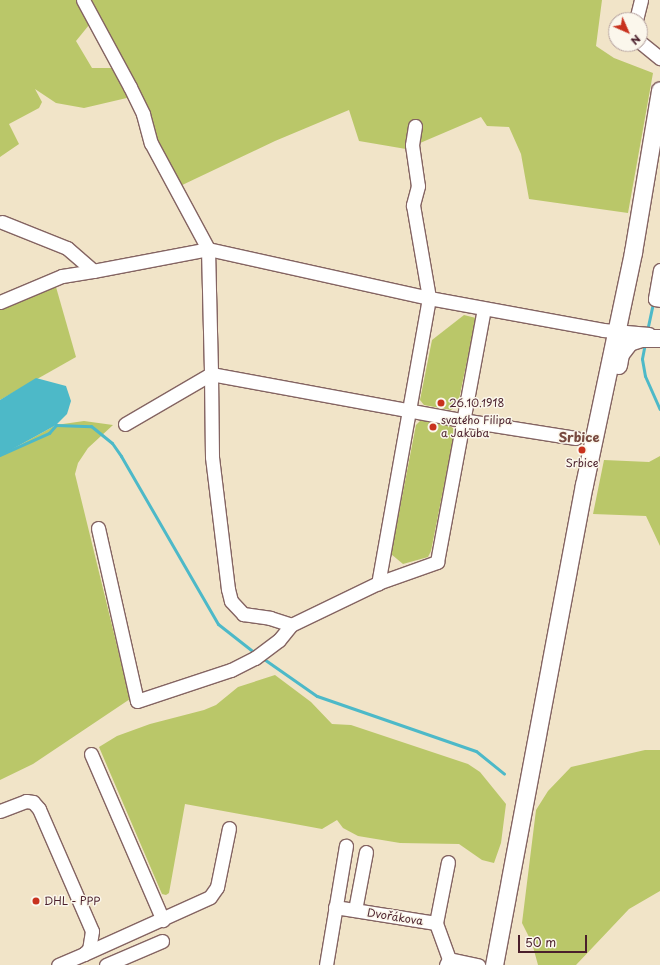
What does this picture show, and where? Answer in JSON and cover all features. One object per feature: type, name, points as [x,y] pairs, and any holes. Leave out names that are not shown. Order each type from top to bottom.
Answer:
[{"type":"main road","points":[[494,965],[593,447],[617,331],[660,90]]},
{"type":"main road","points":[[593,447],[607,413],[624,347],[634,340],[653,335]]},
{"type":"street","points":[[83,0],[130,86],[143,114],[151,142],[208,249],[212,457],[231,601],[244,614],[270,618],[291,625]]},
{"type":"street","points":[[638,12],[641,0]]},
{"type":"street","points":[[648,48],[660,58]]},
{"type":"street","points":[[378,583],[410,411],[429,298],[413,204],[418,186],[412,145],[415,126]]},
{"type":"street","points":[[2,222],[67,248],[92,271]]},
{"type":"street","points":[[0,302],[55,278],[208,249],[484,309],[617,331],[653,335]]},
{"type":"street","points":[[660,270],[655,299],[660,300]]},
{"type":"street","points":[[98,528],[137,701],[231,670],[260,654],[280,640],[291,625],[378,583],[437,562],[462,420],[484,309]]},
{"type":"street","points":[[125,424],[210,374],[410,411],[576,438]]},
{"type":"street","points":[[91,754],[162,920]]},
{"type":"street","points":[[0,811],[26,801],[33,802],[39,809],[92,931],[93,938],[84,954]]},
{"type":"street","points":[[58,965],[162,920],[210,897],[217,887],[229,828]]},
{"type":"street","points":[[326,965],[346,846]]},
{"type":"street","name":"Dvořákova","points":[[355,910],[366,852]]},
{"type":"street","name":"Dvořákova","points":[[448,862],[436,923],[447,962],[478,965]]},
{"type":"street","name":"Dvořákova","points":[[335,908],[436,923]]},
{"type":"street","points":[[106,965],[162,941]]},
{"type":"green space","points":[[0,0],[76,0],[89,25],[76,41],[92,68],[113,68],[131,97],[84,108],[56,103],[35,89],[42,102],[39,108],[9,124],[19,144],[0,157]]},
{"type":"green space","points":[[89,0],[602,0],[596,46],[614,58],[653,73],[628,213],[529,199],[521,154],[509,127],[487,126],[481,117],[406,149],[359,141],[349,110],[275,141],[178,187]]},
{"type":"green space","points":[[52,273],[76,357],[0,400],[0,295]]},
{"type":"green space","points":[[464,315],[476,318],[458,404],[451,410],[424,405],[420,400],[432,340]]},
{"type":"green space","points":[[421,420],[449,425],[455,430],[431,551],[428,557],[403,564],[391,554],[416,425]]},
{"type":"green space","points":[[84,421],[113,425],[88,448],[78,463],[75,474],[130,699],[33,764],[0,780],[0,456],[56,425]]},
{"type":"green space","points":[[660,456],[660,546],[646,516],[593,514],[604,460],[649,462]]},
{"type":"green space","points":[[275,675],[311,702],[332,724],[351,725],[468,764],[480,772],[506,804],[501,843],[494,863],[482,860],[459,844],[400,843],[358,836],[343,828],[337,820],[322,829],[185,804],[169,893],[166,895],[162,894],[99,747],[117,736],[150,724],[204,710],[216,705],[238,687]]},
{"type":"green space","points":[[645,750],[660,750],[660,891],[629,909],[576,965],[538,965],[532,943],[522,923],[536,810],[548,791],[571,767]]},
{"type":"water","points":[[36,378],[66,386],[71,401],[67,414],[56,425],[0,456],[0,400]]},
{"type":"waterway","points":[[647,331],[653,302]]},
{"type":"waterway","points":[[645,343],[642,359],[645,376],[660,409]]},
{"type":"waterway","points":[[0,455],[49,433],[56,425],[91,426],[112,443],[121,456],[218,624],[255,653]]},
{"type":"waterway","points":[[261,657],[317,696],[476,751],[504,774]]},
{"type":"place","name":"26.10.1918","points":[[441,403]]},
{"type":"place","name":"svatého Filipa a Jakuba","points":[[433,427]]},
{"type":"place","name":"Srbice","points":[[582,450]]},
{"type":"place","name":"DHL - PPP","points":[[36,901]]},
{"type":"district","name":"Srbice","points":[[579,437]]}]
